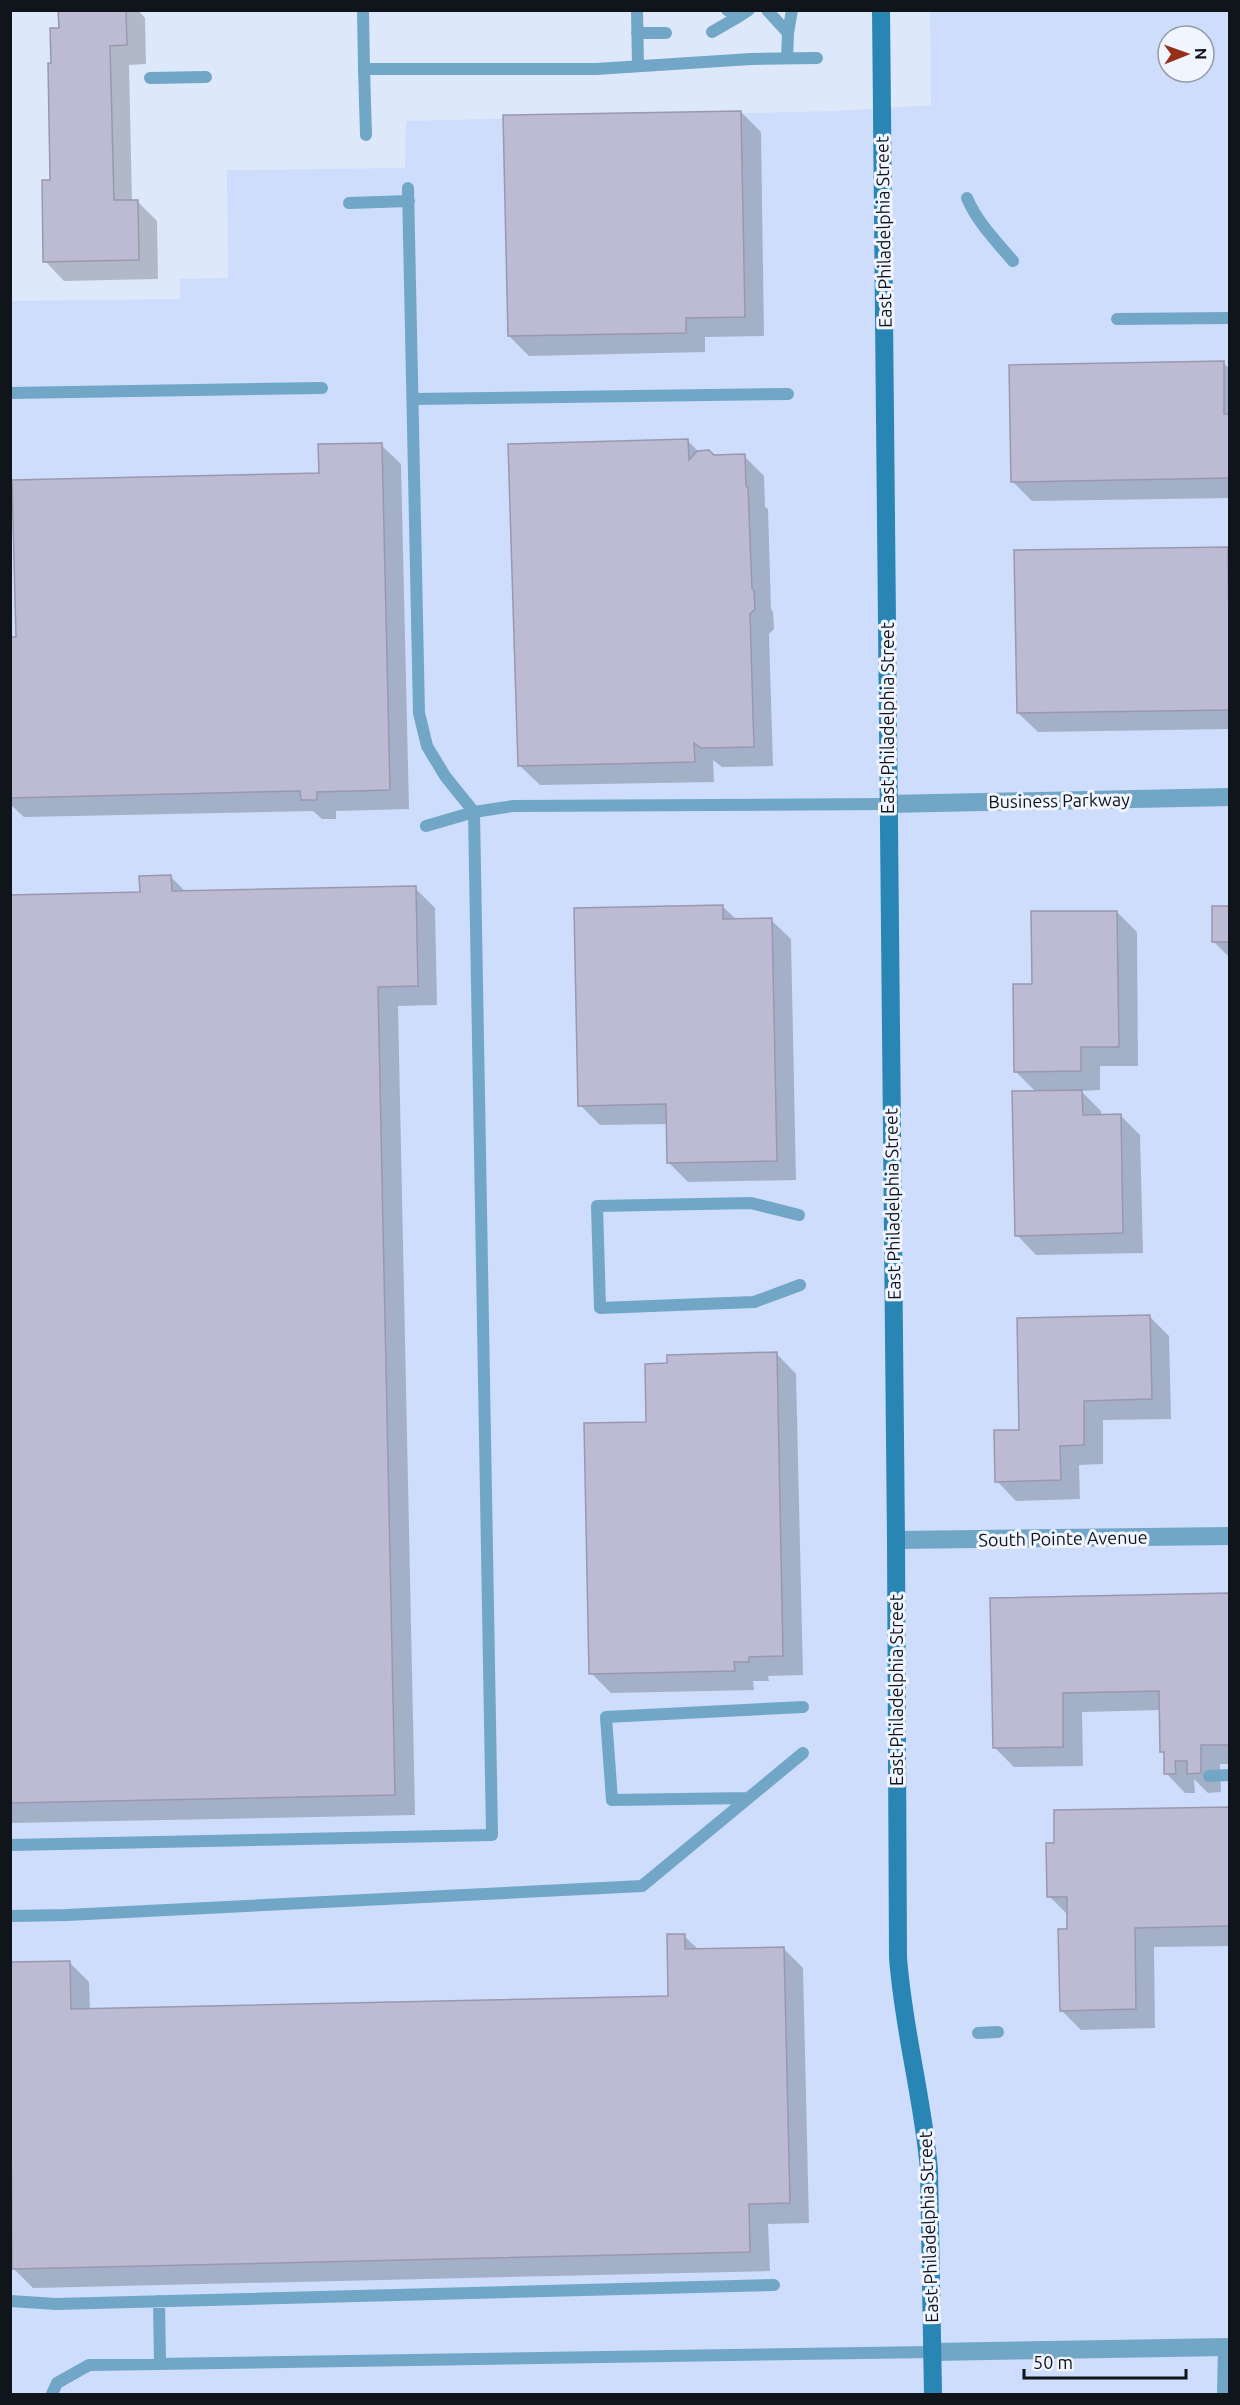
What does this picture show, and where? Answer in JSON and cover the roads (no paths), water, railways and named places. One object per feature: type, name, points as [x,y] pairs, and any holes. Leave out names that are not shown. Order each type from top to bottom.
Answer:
[{"type":"street","name":"East Philadelphia Street","points":[[881,10],[898,1957],[907,2034],[927,2151],[933,2394]]},
{"type":"street","name":"Business Parkway","points":[[888,804],[1230,797]]},
{"type":"street","name":"South Pointe Avenue","points":[[896,1540],[1230,1536]]},
{"type":"street","points":[[932,2352],[1227,2347]]},
{"type":"lane","points":[[363,10],[366,135]]},
{"type":"lane","points":[[637,10],[638,66]]},
{"type":"lane","points":[[767,10],[788,33]]},
{"type":"lane","points":[[787,58],[792,10]]},
{"type":"lane","points":[[712,32],[738,13]]},
{"type":"lane","points":[[637,33],[666,33]]},
{"type":"lane","points":[[364,69],[477,70],[817,58]]},
{"type":"lane","points":[[150,78],[206,77]]},
{"type":"lane","points":[[10,1845],[492,1835],[474,812],[445,776],[427,746],[419,713],[408,188]]},
{"type":"lane","points":[[967,198],[985,230],[1013,261]]},
{"type":"lane","points":[[349,203],[409,201]]},
{"type":"lane","points":[[1117,319],[1230,318]]},
{"type":"lane","points":[[10,393],[322,388]]},
{"type":"lane","points":[[413,399],[788,393]]},
{"type":"lane","points":[[426,826],[474,812],[513,806],[888,804]]},
{"type":"lane","points":[[799,1215],[751,1203],[597,1206],[600,1308],[754,1302],[800,1285]]},
{"type":"lane","points":[[748,1798],[612,1800],[606,1717],[803,1707]]},
{"type":"lane","points":[[10,1916],[642,1886],[804,1753]]},
{"type":"lane","points":[[1209,1776],[1230,1775]]},
{"type":"lane","points":[[978,2033],[998,2032]]},
{"type":"lane","points":[[10,2301],[56,2304],[774,2285]]},
{"type":"lane","points":[[159,2301],[160,2364]]},
{"type":"lane","points":[[1222,2394],[1227,2347]]},
{"type":"lane","points":[[52,2394],[57,2383],[89,2366],[932,2352]]}]
